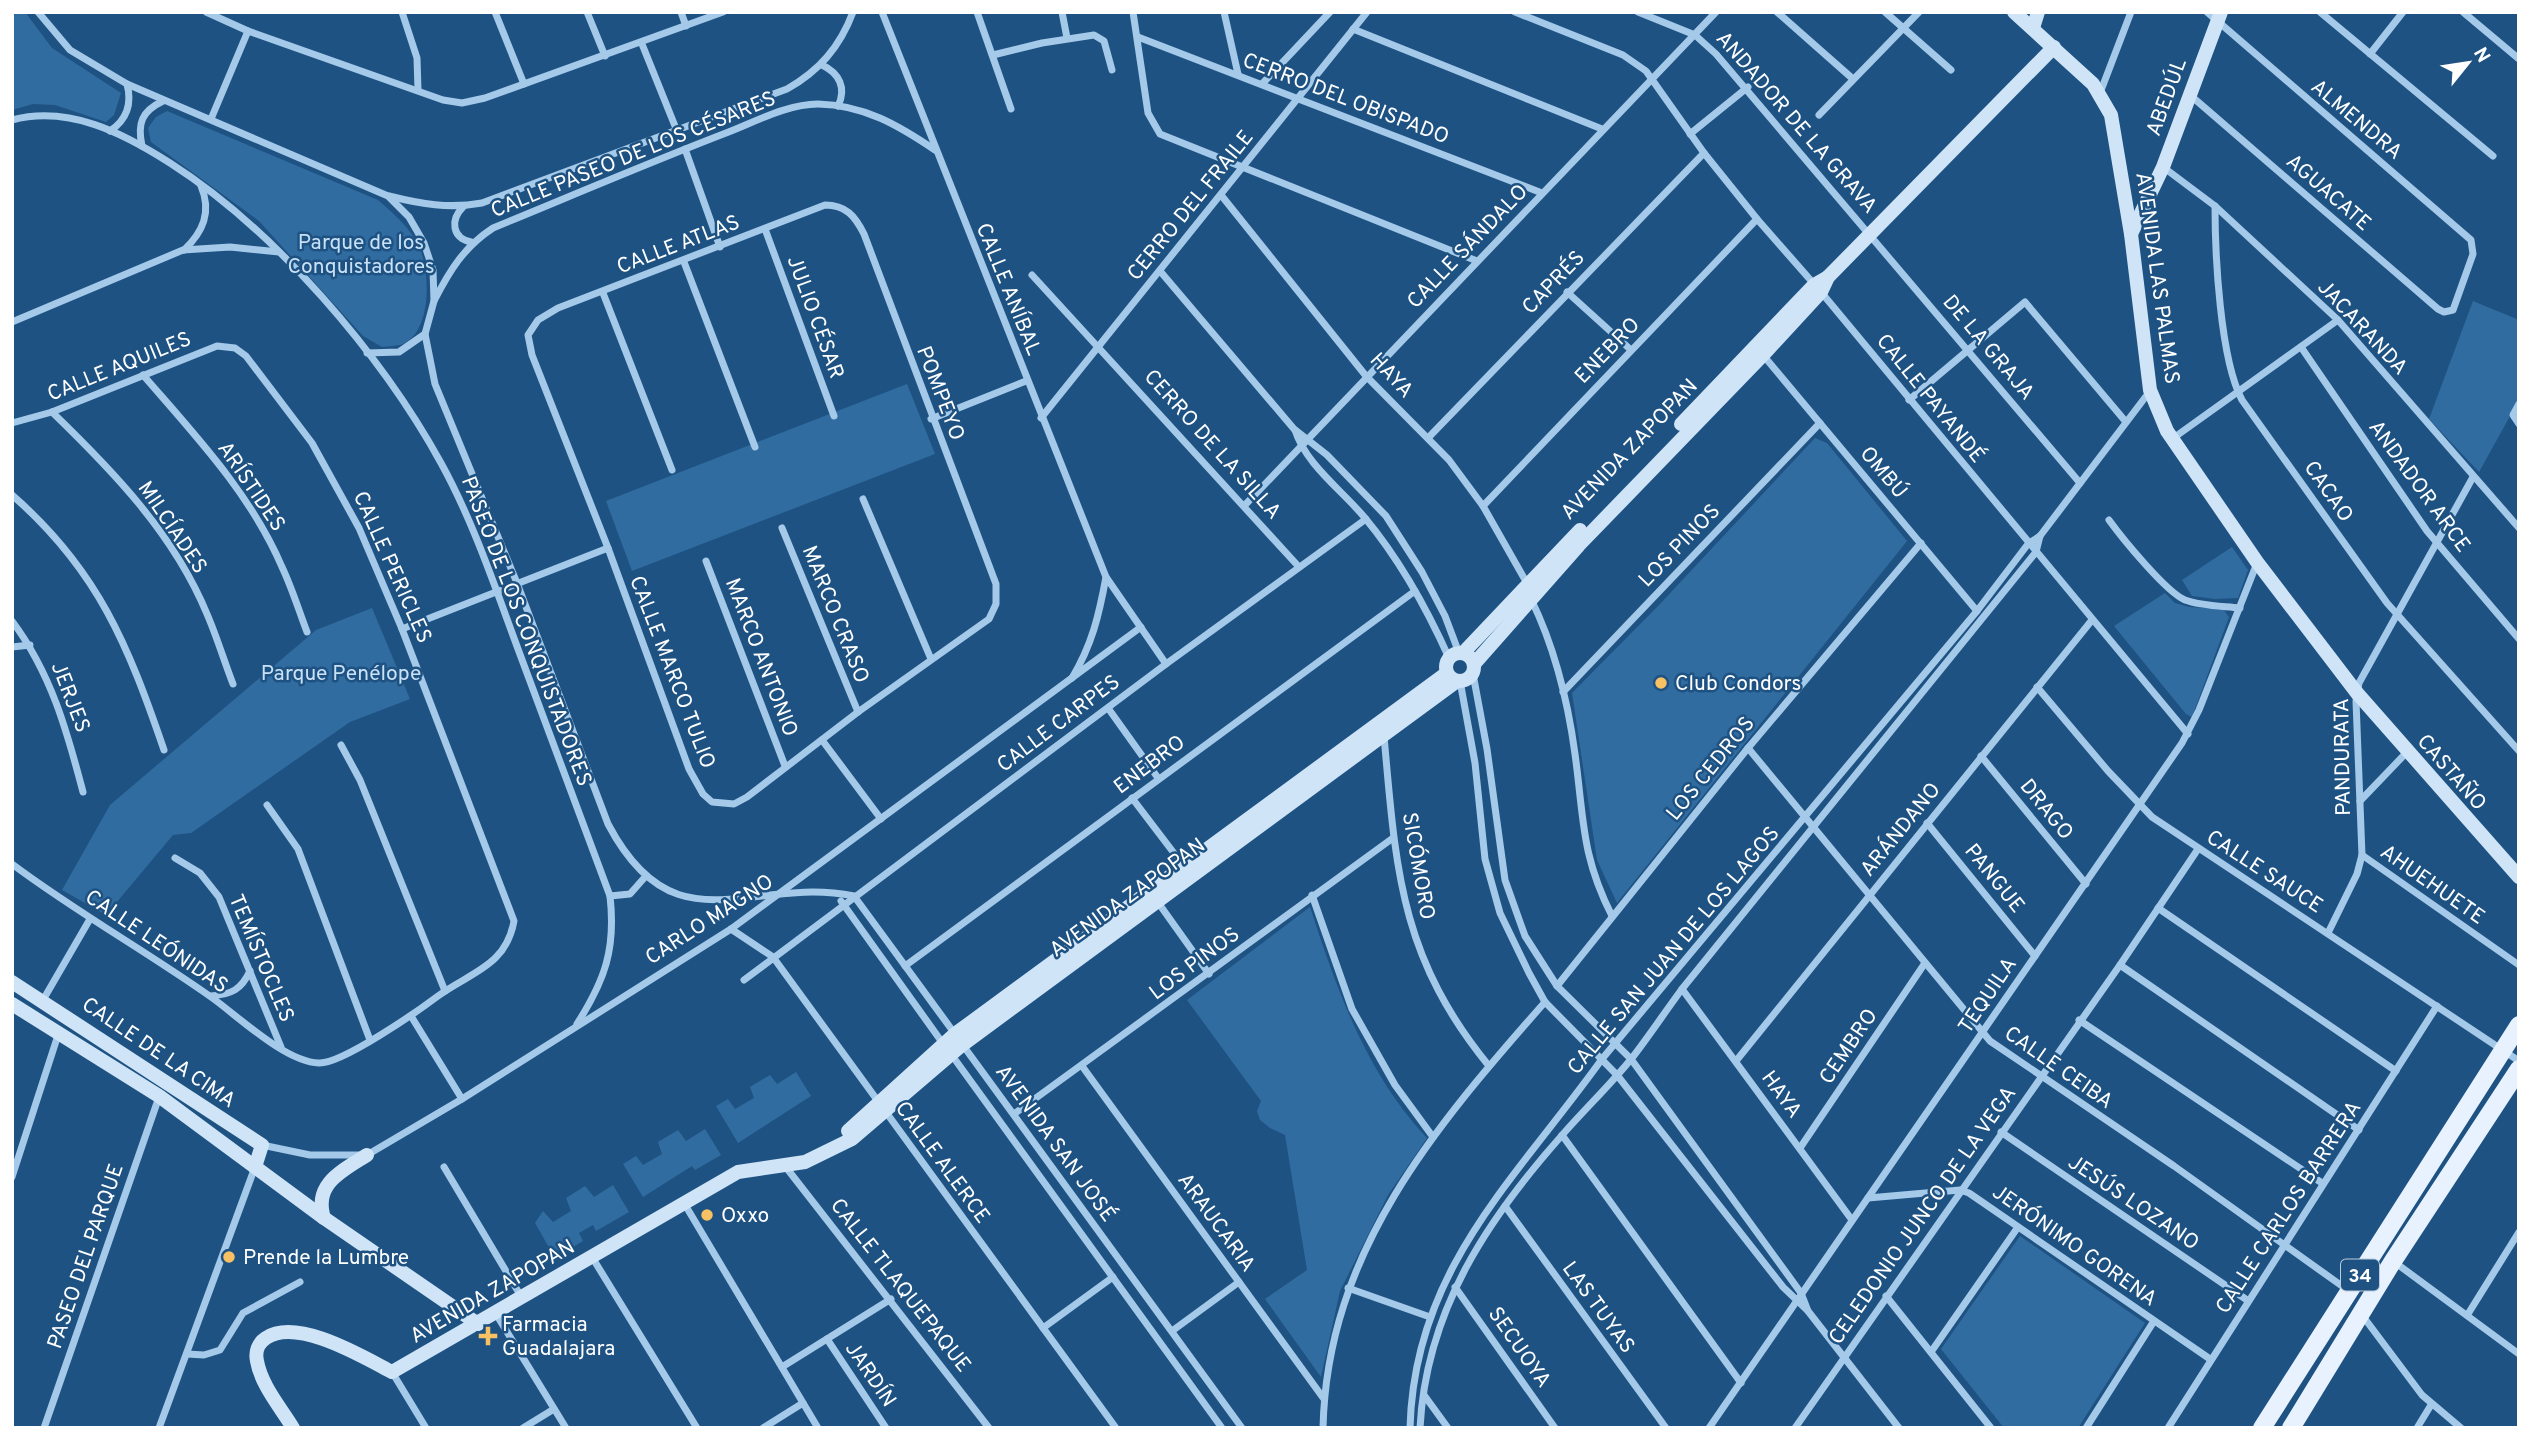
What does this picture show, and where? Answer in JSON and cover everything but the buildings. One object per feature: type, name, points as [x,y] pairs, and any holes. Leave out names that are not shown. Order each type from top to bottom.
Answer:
[{"type":"main road","name":"34","points":[[2262,1428],[2519,1025]]},
{"type":"main road","name":"34","points":[[2291,1428],[2393,1261],[2519,1069]]},
{"type":"street","name":"PASEO DE LOS CONQUISTADORES","points":[[38,12],[70,50],[127,83],[163,102],[211,119],[388,196],[409,217],[424,243],[433,270],[434,301],[425,334],[435,384],[517,583],[608,824],[632,863],[645,877],[694,900],[736,901],[784,891]]},
{"type":"street","points":[[206,12],[248,31],[461,103],[642,44],[723,12]]},
{"type":"street","points":[[402,12],[418,58],[418,90]]},
{"type":"street","points":[[495,12],[524,84]]},
{"type":"street","points":[[587,12],[605,56]]},
{"type":"street","points":[[681,12],[686,26]]},
{"type":"street","name":"CALLE PASEO DE LOS CÉSARES","points":[[388,196],[425,205],[463,207],[502,198],[787,89],[822,65],[841,38],[853,12]]},
{"type":"street","name":"CALLE ANÍBAL","points":[[882,12],[1026,382],[1106,577],[1166,664]]},
{"type":"street","points":[[976,12],[1012,109]]},
{"type":"street","points":[[1062,12],[1067,38]]},
{"type":"street","points":[[1133,12],[1153,125],[1168,138],[1476,261]]},
{"type":"street","points":[[1224,12],[1238,75]]},
{"type":"street","points":[[1262,84],[1330,12]]},
{"type":"street","name":"CERRO DEL FRAILE","points":[[1041,418],[1367,12]]},
{"type":"street","name":"CALLE PAYANDÉ","points":[[1515,12],[1635,61],[1757,219],[1818,288],[2188,734]]},
{"type":"street","points":[[1638,12],[1695,35]]},
{"type":"street","name":"CALLE SÁNDALO","points":[[1245,505],[1716,12]]},
{"type":"street","points":[[1777,12],[1853,79]]},
{"type":"street","points":[[1885,12],[1951,70]]},
{"type":"street","points":[[1819,115],[1919,12]]},
{"type":"street","name":"AVENIDA LAS PALMAS","points":[[2014,12],[2100,93],[2111,115],[2132,234],[2150,390],[2156,409],[2172,439],[2257,562],[2357,693]]},
{"type":"street","points":[[2033,28],[2038,12]]},
{"type":"street","points":[[2100,93],[2131,12]]},
{"type":"street","points":[[2320,12],[2493,156]]},
{"type":"street","points":[[2371,54],[2403,12]]},
{"type":"street","points":[[2463,12],[2519,59]]},
{"type":"street","name":"ABEDÚL","points":[[2132,234],[2163,167],[2215,15]]},
{"type":"street","name":"ALMENDRA","points":[[2215,15],[2467,236],[2473,244],[2473,254],[2456,306],[2448,312]]},
{"type":"street","points":[[1353,29],[1602,129]]},
{"type":"street","points":[[211,119],[248,31]]},
{"type":"street","name":"ANDADOR DE LA GRAVA","points":[[1695,35],[1748,87],[1871,233]]},
{"type":"street","points":[[993,55],[1067,38],[1100,37],[1112,70]]},
{"type":"street","name":"CERRO DEL OBISPADO","points":[[1138,37],[1542,193]]},
{"type":"street","points":[[642,44],[677,131]]},
{"type":"street","name":"AVENIDA ZAPOPAN","points":[[953,1044],[1157,901],[1384,735],[1460,667],[1828,277],[2054,47]]},
{"type":"street","points":[[822,65],[835,72],[840,81],[842,93],[838,106]]},
{"type":"street","points":[[110,131],[122,122],[128,110],[127,83]]},
{"type":"street","points":[[1690,134],[1748,87]]},
{"type":"street","name":"AGUACATE","points":[[2189,94],[2438,309],[2448,312]]},
{"type":"street","points":[[142,146],[139,133],[142,118],[152,107],[163,102]]},
{"type":"street","name":"CALLE PASEO DE LOS CÉSARES","points":[[434,301],[452,267],[471,242],[494,228],[795,107],[838,106],[865,110],[888,120],[935,150]]},
{"type":"street","name":"PASEO DE LOS CONQUISTADORES","points":[[12,120],[55,115],[110,131],[142,146],[200,182],[280,252],[367,353],[441,464],[496,590],[610,897],[614,926],[609,959],[599,990],[577,1024]]},
{"type":"street","points":[[685,149],[720,247]]},
{"type":"street","name":"CAPRÉS","points":[[1428,438],[1704,153]]},
{"type":"street","name":"JACARANDA","points":[[2163,167],[2215,206],[2338,320],[2519,528]]},
{"type":"street","points":[[183,250],[197,237],[205,220],[206,201],[200,182]]},
{"type":"street","name":"HAYA","points":[[1221,195],[1366,376],[1449,460],[1483,506],[1529,592],[1549,640],[1575,754],[1587,856],[1612,916]]},
{"type":"street","name":"CALLE ATLAS","points":[[531,327],[547,314],[825,205],[843,208]]},
{"type":"street","name":"CACAO","points":[[2215,206],[2215,249],[2222,308],[2233,378],[2238,393],[2398,615],[2519,751]]},
{"type":"street","points":[[463,207],[455,216],[454,228],[460,238],[471,242]]},
{"type":"street","name":"POMPEYO","points":[[843,208],[851,214],[864,234],[998,595]]},
{"type":"street","name":"ENEBRO","points":[[1483,506],[1757,219]]},
{"type":"street","name":"JULIO CÉSAR","points":[[765,229],[834,416]]},
{"type":"street","name":"DE LA GRAJA","points":[[1871,233],[2080,483]]},
{"type":"street","points":[[12,322],[183,250],[230,247],[280,252]]},
{"type":"street","points":[[684,262],[755,447]]},
{"type":"street","points":[[1160,271],[1294,429],[1309,438],[1397,531],[1446,616],[1487,749],[1505,880],[1525,936],[1557,986],[1631,1059],[1801,1293],[1808,1311]]},
{"type":"street","name":"CERRO DE LA SILLA","points":[[1032,275],[1099,345],[1299,567]]},
{"type":"street","name":"AVENIDA ZAPOPAN","points":[[1529,592],[1763,355],[1818,288]]},
{"type":"street","points":[[1567,292],[1630,350]]},
{"type":"street","points":[[603,293],[672,470]]},
{"type":"street","points":[[1909,400],[2025,302],[2126,422]]},
{"type":"street","points":[[2172,439],[2338,320]]},
{"type":"street","name":"CALLE MARCO TULIO","points":[[531,327],[528,341],[532,355],[608,548],[689,769],[703,794],[712,802],[734,804],[747,797],[858,712],[989,619],[998,595]]},
{"type":"street","points":[[367,353],[399,352],[425,334]]},
{"type":"street","name":"CALLE AQUILES","points":[[12,423],[52,412],[217,346],[239,350]]},
{"type":"street","name":"ANDADOR ARCE","points":[[2301,347],[2436,543],[2519,639]]},
{"type":"street","name":"CALLE PERICLES","points":[[239,350],[312,443],[336,482],[402,629],[511,907],[514,921],[511,937]]},
{"type":"street","name":"OMBÚ","points":[[1763,355],[1977,611]]},
{"type":"street","name":"ARÍSTIDES","points":[[143,375],[203,445],[257,522],[282,565],[307,632]]},
{"type":"street","points":[[931,419],[1026,382]]},
{"type":"street","name":"CALLE SAN JUAN DE LOS LAGOS","points":[[1410,1428],[1413,1381],[1430,1317],[1468,1236],[1602,1059],[1977,611],[2028,544],[2040,536],[2150,390]]},
{"type":"street","points":[[2516,421],[2519,404]]},
{"type":"street","name":"MILCÍADES","points":[[52,412],[103,461],[144,509],[180,561],[207,612],[233,684]]},
{"type":"street","name":"LOS PINOS","points":[[1563,692],[1820,424]]},
{"type":"street","points":[[1294,429],[1300,447],[1366,519],[1415,591],[1460,667],[1492,886],[1515,946],[1545,1002],[1617,1075],[1899,1428]]},
{"type":"street","name":"PANDURATA","points":[[2329,933],[2357,874],[2362,855],[2357,693],[2363,675],[2473,477]]},
{"type":"street","points":[[13,496],[71,558],[113,619],[135,666],[164,750]]},
{"type":"street","points":[[863,499],[931,659]]},
{"type":"street","name":"CALLE CARPES","points":[[744,980],[1166,664],[1366,519]]},
{"type":"street","points":[[2109,520],[2128,546],[2172,592],[2186,600],[2240,608]]},
{"type":"street","name":"MARCO CRASO","points":[[782,528],[858,712]]},
{"type":"street","name":"CALLE SAN JUAN DE LOS LAGOS","points":[[1420,1428],[1434,1346],[1455,1287],[1477,1245],[1562,1135],[1631,1059],[1682,989],[1813,825],[2036,552],[2040,536]]},
{"type":"street","name":"LOS CEDROS","points":[[1557,986],[1748,748],[1921,543]]},
{"type":"street","points":[[402,629],[608,548]]},
{"type":"street","name":"MARCO ANTONIO","points":[[706,561],[785,766]]},
{"type":"street","name":"TEQUILA","points":[[1709,1428],[2188,734],[2257,562]]},
{"type":"street","points":[[1069,681],[1090,648],[1106,577]]},
{"type":"street","name":"ENEBRO","points":[[905,966],[1415,591]]},
{"type":"street","name":"ARÁNDANO","points":[[1736,1061],[2092,620]]},
{"type":"street","name":"JERJES","points":[[12,621],[30,645],[59,707],[83,792]]},
{"type":"street","name":"CARLO MAGNO","points":[[367,1155],[462,1099],[730,929],[1141,627]]},
{"type":"street","points":[[12,647],[30,645]]},
{"type":"street","name":"AVENIDA ZAPOPAN","points":[[392,1372],[738,1172],[805,1162],[852,1139],[882,1107],[953,1044],[1183,865],[1460,667]]},
{"type":"street","name":"CALLE SAUCE","points":[[2037,687],[2140,805],[2198,849],[2329,933],[2519,1061]]},
{"type":"street","name":"CASTAÑO","points":[[2357,693],[2519,877]]},
{"type":"street","points":[[1108,708],[1158,778]]},
{"type":"street","name":"SICÓMORO","points":[[1384,735],[1393,838],[1405,909],[1416,944],[1444,1001],[1489,1066]]},
{"type":"street","points":[[822,740],[881,819]]},
{"type":"street","points":[[341,745],[360,780],[445,991]]},
{"type":"street","name":"CALLE CEIBA","points":[[1748,748],[1982,1034],[2350,1292]]},
{"type":"street","points":[[2360,801],[2407,752]]},
{"type":"street","name":"DRAGO","points":[[1982,756],[2086,884]]},
{"type":"street","points":[[1132,798],[1183,865]]},
{"type":"street","points":[[267,805],[299,849],[370,1040]]},
{"type":"street","name":"PANGUE","points":[[1927,823],[2035,956]]},
{"type":"street","name":"LOS PINOS","points":[[1014,1114],[1393,838]]},
{"type":"street","name":"CELEDONIO JUNCO DE LA VEGA","points":[[1798,1426],[1843,1357],[2120,965],[2198,849]]},
{"type":"street","name":"AHUEHUETE","points":[[2362,855],[2519,965]]},
{"type":"street","name":"TEMÍSTOCLES","points":[[175,858],[200,873],[211,884],[281,1048]]},
{"type":"street","name":"CALLE LEÓNIDAS","points":[[12,864],[90,919],[210,996],[281,1048],[320,1064],[411,1016],[493,961],[511,937]]},
{"type":"street","points":[[610,897],[630,894],[645,877]]},
{"type":"street","points":[[784,891],[835,892],[854,896]]},
{"type":"street","name":"AVENIDA SAN JOSÉ","points":[[835,892],[953,1044],[1014,1114],[1242,1428]]},
{"type":"street","points":[[1312,895],[1352,1009],[1389,1075],[1433,1137]]},
{"type":"street","name":"AVENIDA SAN JOSÉ","points":[[854,896],[905,966],[953,1044],[1113,1277],[1222,1428]]},
{"type":"street","points":[[1157,901],[1209,974]]},
{"type":"street","points":[[2158,908],[2396,1071]]},
{"type":"street","points":[[43,1000],[90,919]]},
{"type":"street","name":"CALLE ALERCE","points":[[730,929],[773,957],[1116,1428]]},
{"type":"street","name":"CEMBRO","points":[[1800,1148],[1925,963]]},
{"type":"street","points":[[2120,965],[2359,1130]]},
{"type":"street","points":[[210,996],[229,995],[238,989],[250,971]]},
{"type":"street","name":"CALLE DE LA CIMA","points":[[12,982],[262,1145]]},
{"type":"street","name":"HAYA","points":[[1682,989],[1852,1220]]},
{"type":"street","points":[[1323,1428],[1324,1399],[1348,1288],[1387,1205],[1433,1137],[1489,1066],[1545,1002]]},
{"type":"street","name":"CALLE DE LA CIMA","points":[[12,1004],[159,1096],[324,1218],[478,1324]]},
{"type":"street","name":"CALLE CARLOS BARRERA","points":[[2168,1428],[2247,1300],[2286,1245],[2322,1183],[2359,1130],[2437,1006]]},
{"type":"street","points":[[411,1016],[462,1099]]},
{"type":"street","points":[[2079,1020],[2322,1183]]},
{"type":"street","points":[[12,1177],[59,1032]]},
{"type":"street","name":"ARAUCARIA","points":[[1082,1066],[1324,1399]]},
{"type":"street","name":"PASEO DEL PARQUE","points":[[44,1428],[159,1096]]},
{"type":"street","name":"JESÚS LOZANO","points":[[2001,1132],[2247,1300]]},
{"type":"street","points":[[1562,1135],[1741,1383]]},
{"type":"street","points":[[159,1428],[262,1145],[310,1155],[367,1155]]},
{"type":"street","points":[[324,1218],[320,1205],[323,1188],[333,1177],[367,1155]]},
{"type":"street","name":"CALLE TLAQUEPAQUE","points":[[785,1165],[989,1428]]},
{"type":"street","points":[[444,1167],[522,1298]]},
{"type":"street","name":"JERÓNIMO GORENA","points":[[1868,1198],[1960,1190],[2210,1359]]},
{"type":"street","points":[[683,1202],[818,1428]]},
{"type":"street","name":"LAS TUYAS","points":[[1505,1206],[1666,1428]]},
{"type":"street","points":[[1931,1352],[2018,1227]]},
{"type":"street","points":[[2468,1314],[2519,1232]]},
{"type":"street","points":[[592,1257],[697,1428]]},
{"type":"street","points":[[2393,1261],[2519,1354]]},
{"type":"street","points":[[1043,1328],[1113,1277]]},
{"type":"street","points":[[187,1354],[204,1355],[220,1350],[243,1314],[300,1282]]},
{"type":"street","points":[[1172,1331],[1239,1283]]},
{"type":"street","name":"SECUOYA","points":[[1455,1287],[1555,1428]]},
{"type":"street","points":[[1348,1288],[1430,1317]]},
{"type":"street","points":[[1886,1296],[1991,1428]]},
{"type":"street","points":[[782,1367],[891,1300]]},
{"type":"street","points":[[496,1314],[566,1428]]},
{"type":"street","points":[[2362,1315],[2431,1405],[2461,1428]]},
{"type":"street","points":[[2086,1428],[2154,1321]]},
{"type":"street","points":[[293,1428],[264,1380],[256,1359],[260,1343],[281,1331],[299,1333],[339,1345],[392,1372],[426,1428]]},
{"type":"street","name":"JARDÍN","points":[[827,1339],[886,1428]]},
{"type":"street","points":[[1424,1395],[1448,1428]]},
{"type":"street","points":[[763,1428],[803,1403]]},
{"type":"street","points":[[2417,1428],[2431,1405]]},
{"type":"street","points":[[1214,1417],[1226,1406]]},
{"type":"street","points":[[523,1428],[554,1409]]},
{"type":"green space","points":[[12,12],[25,12],[52,48],[121,93],[114,115],[106,122],[55,105],[33,104],[12,110]]},
{"type":"green space","name":"Parque de los Conquistadores","points":[[167,111],[378,200],[390,211],[417,242],[426,272],[424,314],[412,337],[403,344],[382,347],[363,336],[259,221],[151,142],[148,128],[156,117]]},
{"type":"green space","points":[[2473,301],[2519,320],[2519,400],[2479,472],[2429,419]]},
{"type":"green space","points":[[907,384],[935,454],[632,571],[606,501]]},
{"type":"green space","points":[[1815,438],[1827,443],[1907,541],[1617,903],[1597,860],[1572,693],[1659,605]]},
{"type":"green space","points":[[2232,547],[2248,570],[2238,598],[2192,596],[2182,580]]},
{"type":"green space","points":[[2165,593],[2175,603],[2189,607],[2223,609],[2229,617],[2192,717],[2186,714],[2114,626]]},
{"type":"green space","name":"Parque Penélope","points":[[372,608],[410,699],[350,722],[191,833],[173,835],[106,915],[62,890],[110,805],[316,630]]},
{"type":"green space","points":[[1310,907],[1331,969],[1370,1058],[1406,1113],[1427,1138],[1388,1195],[1340,1291],[1321,1377],[1265,1299],[1307,1270],[1285,1135],[1260,1120],[1257,1111],[1261,1101],[1187,1000]]},
{"type":"green space","points":[[796,1072],[811,1096],[738,1143],[716,1106],[728,1099],[735,1109],[754,1098],[750,1087],[770,1075],[777,1084]]},
{"type":"green space","points":[[705,1129],[721,1155],[695,1170],[692,1166],[643,1197],[623,1164],[636,1156],[643,1165],[662,1154],[658,1142],[678,1130],[686,1141]]},
{"type":"green space","points":[[613,1185],[629,1212],[596,1231],[593,1225],[579,1233],[583,1241],[555,1258],[535,1223],[543,1211],[553,1222],[571,1211],[566,1198],[585,1186],[594,1197]]},
{"type":"green space","points":[[2020,1236],[2145,1323],[2078,1428],[2004,1428],[1941,1349]]},
{"type":"place","name":"Club Condors","points":[[1661,683]]},
{"type":"place","name":"Oxxo","points":[[707,1215]]},
{"type":"place","name":"Prende la Lumbre","points":[[229,1257]]},
{"type":"place","name":"Farmacia Guadalajara","points":[[488,1336]]}]
